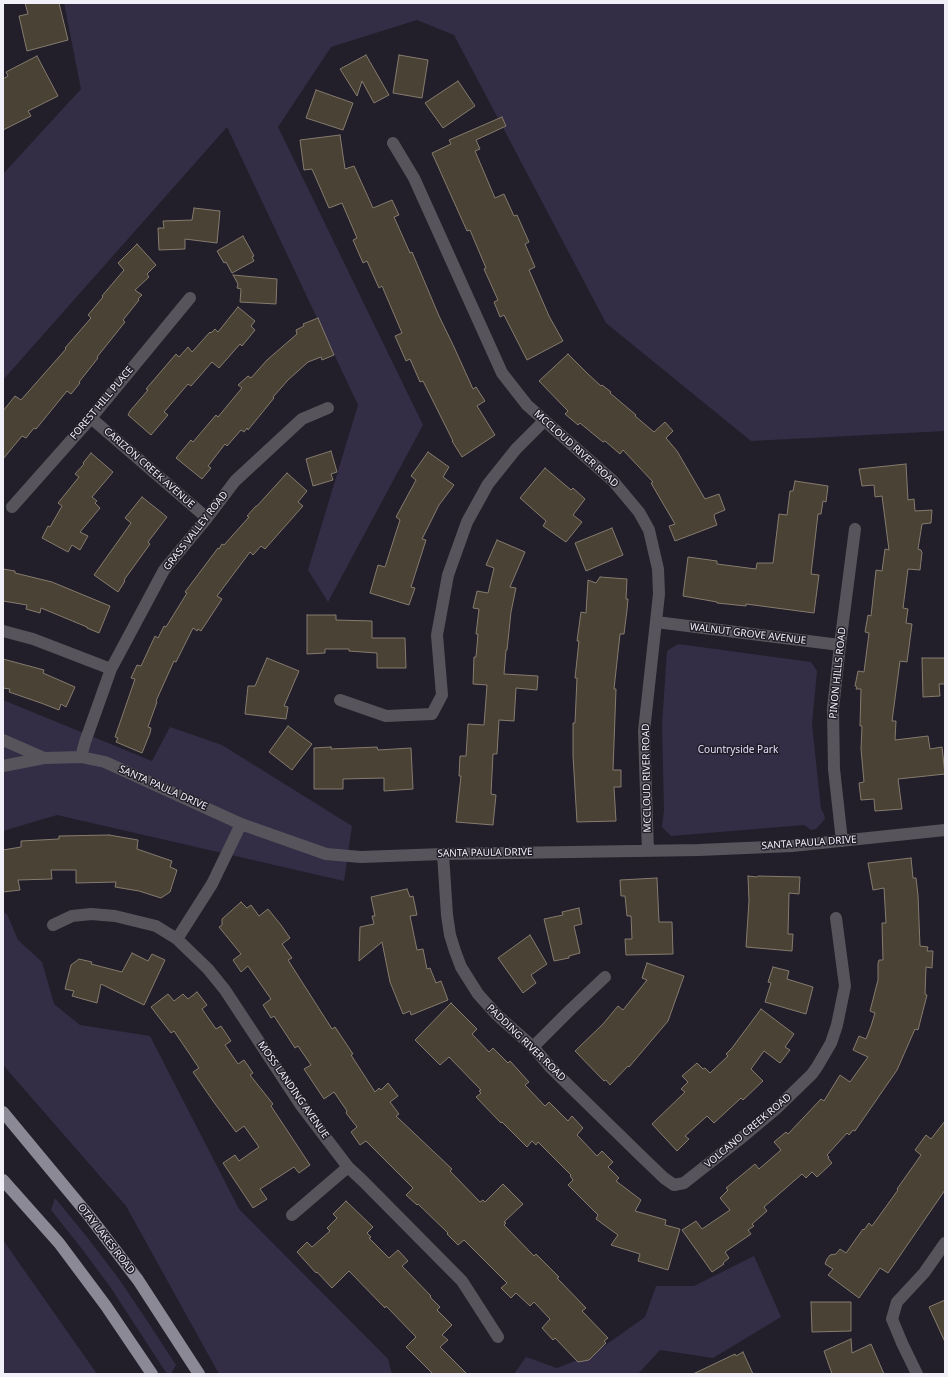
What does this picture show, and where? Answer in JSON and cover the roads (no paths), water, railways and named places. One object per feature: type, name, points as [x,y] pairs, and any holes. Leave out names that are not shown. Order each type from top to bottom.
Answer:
[{"type":"main road","name":"OTAY LAKES ROAD","points":[[3,1112],[90,1217],[138,1280],[199,1374]]},
{"type":"main road","points":[[3,1180],[59,1243],[106,1306],[152,1374]]},
{"type":"street","name":"MCCLOUD RIVER ROAD","points":[[393,143],[414,178],[502,374],[527,406],[613,481],[639,512],[649,530],[658,570],[659,594],[644,731],[648,851]]},
{"type":"street","name":"FOREST HILL PLACE","points":[[12,507],[91,418],[190,298]]},
{"type":"street","name":"GRASS VALLEY ROAD","points":[[82,757],[85,742],[111,669],[164,570],[207,518],[235,480],[302,419],[328,408]]},
{"type":"street","name":"CARIZON CREEK AVENUE","points":[[91,418],[207,518]]},
{"type":"street","points":[[340,700],[386,716],[432,714],[442,695],[437,635],[448,575],[467,522],[488,484],[516,449],[544,421]]},
{"type":"street","name":"PINON HILLS ROAD","points":[[842,841],[834,769],[833,709],[855,529]]},
{"type":"street","name":"WALNUT GROVE AVENUE","points":[[656,622],[840,645]]},
{"type":"street","points":[[3,631],[33,639],[111,669]]},
{"type":"street","name":"SANTA PAULA DRIVE","points":[[3,740],[44,758]]},
{"type":"street","name":"SANTA PAULA DRIVE","points":[[3,766],[44,758],[82,757],[105,762],[241,824],[326,854],[361,858],[443,854],[648,851],[792,846],[945,830]]},
{"type":"street","points":[[177,939],[212,884],[241,824]]},
{"type":"street","name":"PADDING RIVER ROAD","points":[[443,854],[448,925],[461,967],[472,986],[486,1005],[533,1047],[552,1068],[664,1178],[674,1185],[684,1183]]},
{"type":"street","name":"MOSS LANDING AVENUE","points":[[52,925],[72,916],[91,914],[115,916],[156,926],[177,939],[208,969],[221,985],[300,1104],[348,1167],[462,1281],[498,1337]]},
{"type":"street","name":"VOLCANO CREEK ROAD","points":[[684,1183],[776,1109],[812,1074],[831,1043],[837,1025],[845,986],[836,918]]},
{"type":"street","points":[[533,1047],[605,976]]},
{"type":"street","points":[[292,1215],[348,1167]]},
{"type":"street","points":[[917,1374],[892,1319],[897,1302],[924,1273],[945,1243]]},
{"type":"park label","name":"Countryside Park","points":[[738,750]]}]
